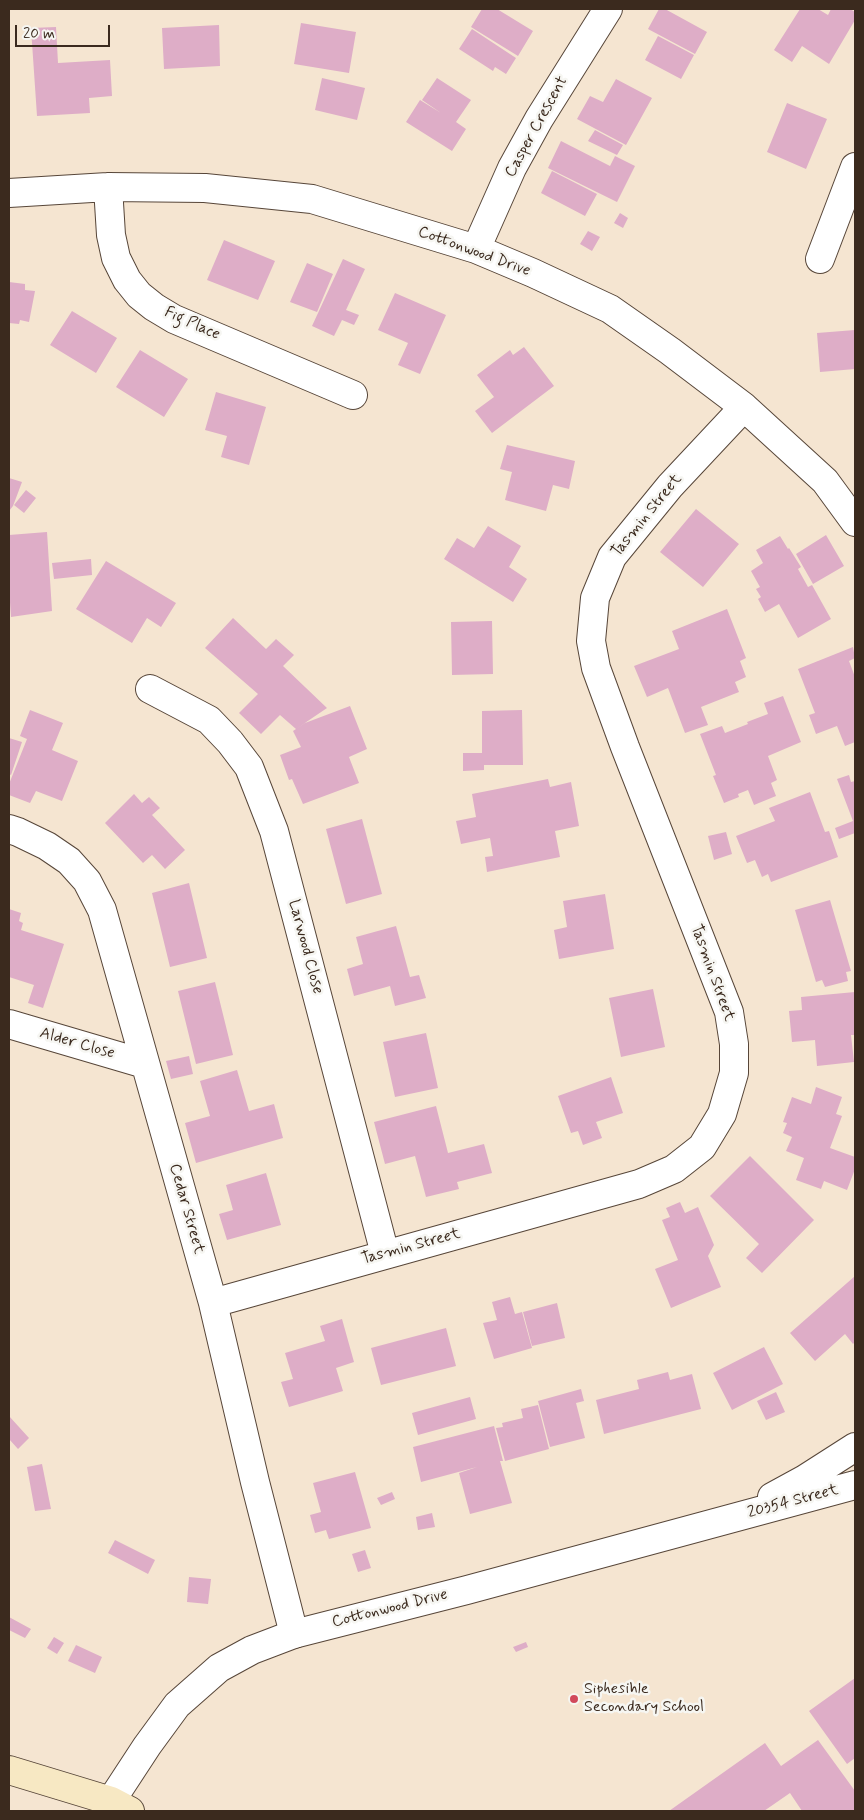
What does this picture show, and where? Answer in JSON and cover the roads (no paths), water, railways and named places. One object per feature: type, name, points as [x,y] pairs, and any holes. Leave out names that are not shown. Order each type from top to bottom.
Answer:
[{"type":"main road","points":[[9,1770],[121,1806]]},
{"type":"street","name":"Casper Crescent","points":[[476,249],[512,168],[539,119],[608,9]]},
{"type":"street","points":[[820,259],[855,167]]},
{"type":"street","name":"Cottonwood Drive","points":[[9,193],[108,187],[204,188],[312,198],[476,249],[610,309],[670,351],[744,406],[825,481],[855,522]]},
{"type":"street","name":"Fig Place","points":[[108,187],[110,235],[116,258],[127,280],[139,295],[174,319],[353,395]]},
{"type":"street","name":"Tasmin Street","points":[[213,1303],[638,1184],[674,1169],[702,1146],[722,1114],[734,1073],[734,1044],[729,1012],[625,747],[596,668],[591,640],[595,598],[612,557],[670,486],[744,406]]},
{"type":"street","name":"Larwood Close","points":[[150,689],[209,720],[249,766],[274,830],[384,1254]]},
{"type":"street","name":"Cedar Street","points":[[9,829],[47,846],[69,861],[86,881],[102,910],[213,1303],[255,1482],[294,1634]]},
{"type":"street","name":"Alder Close","points":[[9,1024],[145,1064]]},
{"type":"street","points":[[732,1519],[805,1479],[855,1447]]},
{"type":"street","name":"20354 Street","points":[[732,1519],[855,1486]]},
{"type":"street","name":"Cottonwood Drive","points":[[121,1806],[147,1746],[177,1705],[219,1668],[252,1650],[294,1634],[732,1519]]},
{"type":"place","name":"Siphesihle Secondary School","points":[[574,1699]]}]
